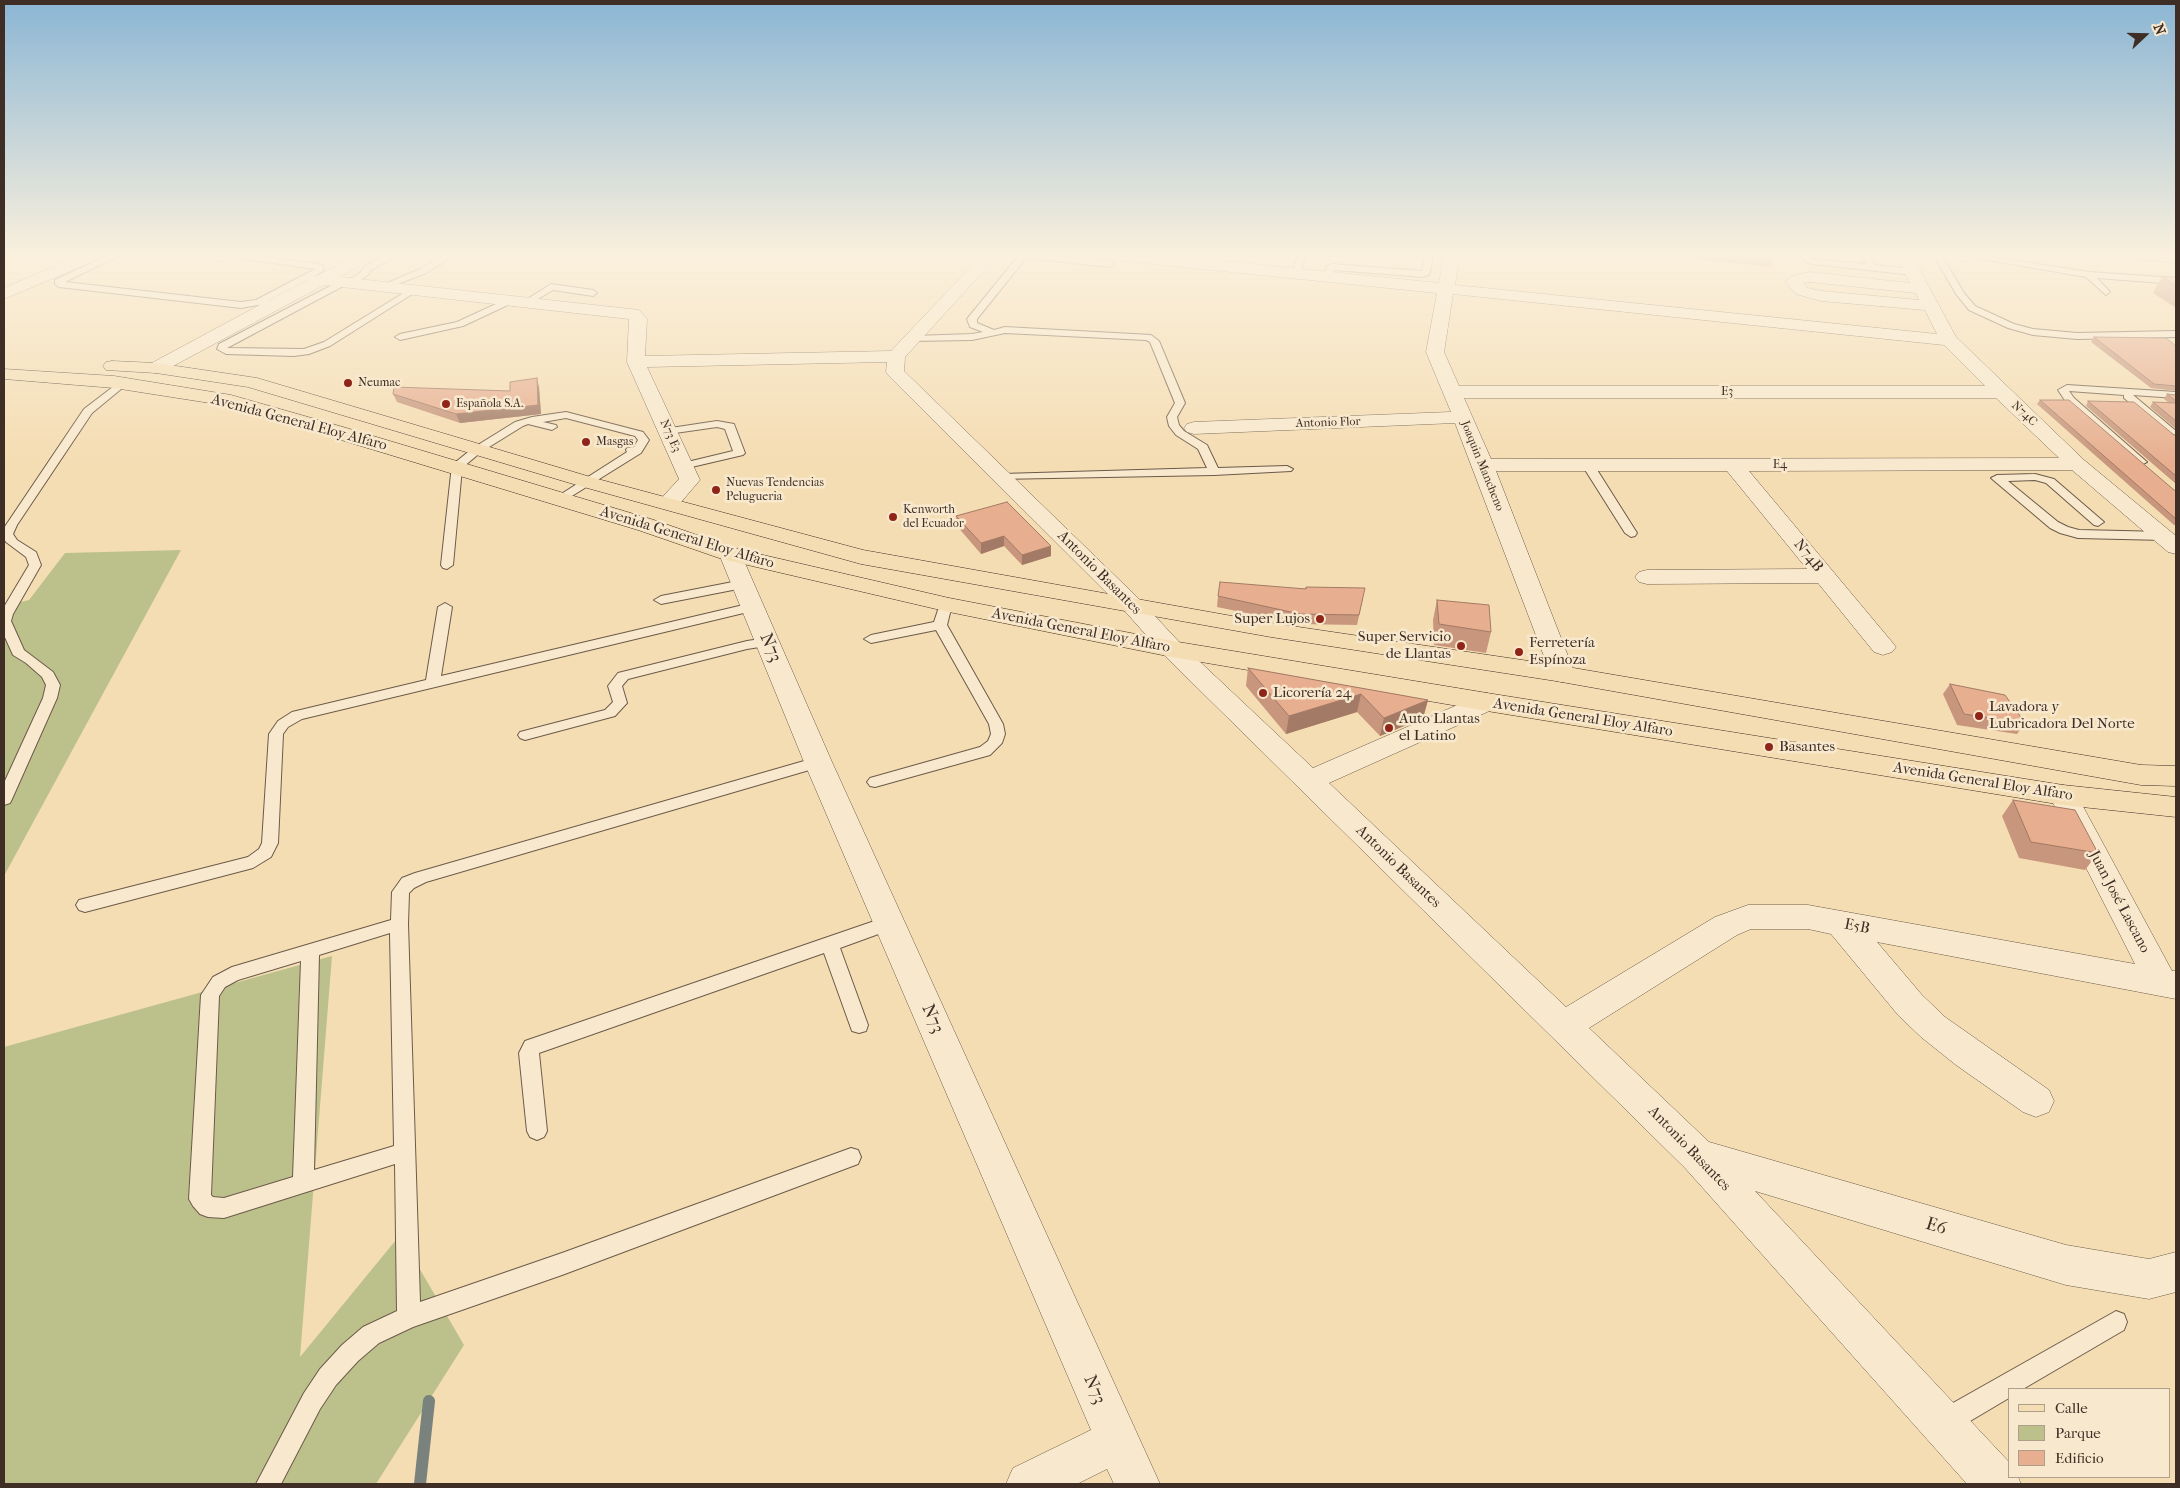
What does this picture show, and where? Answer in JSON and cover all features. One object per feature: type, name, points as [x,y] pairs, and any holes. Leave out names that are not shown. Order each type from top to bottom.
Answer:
[{"type":"main road","name":"Avenida General Eloy Alfaro","points":[[4,358],[156,368],[250,382],[586,482],[861,557],[1271,630],[1562,674],[2141,775],[2176,776]]},
{"type":"main road","name":"Avenida General Eloy Alfaro","points":[[4,374],[122,383],[231,401],[646,525],[730,554],[945,615],[1172,649],[2063,795],[2176,806]]},
{"type":"street","points":[[156,368],[232,323]]},
{"type":"street","points":[[639,323],[636,362],[896,356],[927,323]]},
{"type":"street","name":"Joaquin Mancheno","points":[[1440,323],[1435,352],[1483,465],[1562,674]]},
{"type":"street","points":[[1783,323],[1950,340]]},
{"type":"street","name":"N74C","points":[[1941,323],[1950,340],[2001,392],[2077,464],[2170,541]]},
{"type":"street","name":"Antonio Basantes","points":[[896,356],[896,372],[1131,604],[1172,649],[1698,1156],[1998,1484]]},
{"type":"street","name":"N73 E3","points":[[636,362],[690,480],[668,503]]},
{"type":"street","name":"E3","points":[[1452,392],[2001,392]]},
{"type":"street","name":"Antonio Flor","points":[[1194,428],[1462,417]]},
{"type":"street","name":"E4","points":[[1483,465],[2077,464]]},
{"type":"street","name":"N74B","points":[[1733,465],[1883,647]]},
{"type":"street","name":"N73","points":[[730,554],[818,762],[1136,1484]]},
{"type":"street","points":[[1648,576],[1825,576]]},
{"type":"street","points":[[1308,781],[1487,702]]},
{"type":"street","name":"Juan José Lascano","points":[[2063,795],[2169,984]]},
{"type":"street","name":"E5B","points":[[1564,1026],[1726,926],[1748,918],[1808,917],[2169,984]]},
{"type":"street","points":[[1842,924],[1910,1005],[1933,1027],[1968,1054],[2036,1101]]},
{"type":"street","name":"E6","points":[[1698,1156],[2066,1265],[2149,1279],[2176,1272]]},
{"type":"street","points":[[1029,1484],[1116,1441]]},
{"type":"lane","points":[[266,323],[222,346],[222,349],[235,352],[306,352],[327,344],[360,323]]},
{"type":"lane","points":[[400,336],[461,323]]},
{"type":"lane","points":[[973,323],[992,332]]},
{"type":"lane","points":[[2005,323],[2033,332],[2077,336],[2176,334]]},
{"type":"lane","points":[[913,339],[972,337],[1005,330],[1140,336],[1154,341],[1180,403],[1172,417],[1174,426],[1180,433],[1203,447],[1214,472]]},
{"type":"lane","points":[[4,800],[50,698],[53,685],[48,675],[31,660],[18,652],[4,621],[6,614],[35,565],[32,555],[12,542],[7,534],[11,524],[88,411],[122,383]]},
{"type":"lane","points":[[2148,468],[2070,400],[2063,390],[2068,388],[2176,395]]},
{"type":"lane","points":[[2121,391],[2176,436]]},
{"type":"lane","points":[[2135,391],[2176,423]]},
{"type":"lane","points":[[447,564],[456,467],[477,450],[527,421],[566,415],[639,434],[644,440],[634,450],[559,500]]},
{"type":"lane","points":[[527,421],[552,427]]},
{"type":"lane","points":[[668,431],[717,424],[730,426],[739,453],[683,466]]},
{"type":"lane","points":[[1588,465],[1631,533]]},
{"type":"lane","points":[[1002,477],[1287,470]]},
{"type":"lane","points":[[2098,522],[2050,481],[2035,477],[1998,478],[2054,525],[2064,530],[2078,534],[2170,541]]},
{"type":"lane","points":[[661,600],[748,596]]},
{"type":"lane","points":[[86,906],[253,862],[265,853],[270,843],[276,734],[283,724],[296,715],[433,682],[748,596]]},
{"type":"lane","points":[[433,682],[445,607]]},
{"type":"lane","points":[[871,639],[945,615],[996,724],[998,734],[995,743],[985,751],[875,782]]},
{"type":"lane","points":[[524,735],[610,713],[620,703],[615,686],[623,676],[747,645],[767,642]]},
{"type":"lane","points":[[409,1317],[399,924],[401,892],[408,883],[421,878],[818,762]]},
{"type":"lane","points":[[537,1131],[529,1053],[532,1047],[889,923]]},
{"type":"lane","points":[[399,924],[232,974],[219,982],[210,995],[200,1199],[208,1208],[224,1208],[404,1152]]},
{"type":"lane","points":[[830,944],[859,1025]]},
{"type":"lane","points":[[303,1182],[310,950]]},
{"type":"lane","points":[[268,1484],[312,1401],[328,1377],[350,1353],[371,1335],[409,1317],[562,1264],[851,1157]]},
{"type":"lane","points":[[1943,1423],[2116,1322]]},
{"type":"green space","points":[[181,550],[4,876],[4,606],[29,600],[65,553]]},
{"type":"green space","points":[[332,956],[300,1357],[400,1235],[464,1345],[376,1484],[4,1484],[4,1047]]},
{"type":"building","points":[[2094,337],[2166,338],[2176,346],[2176,386],[2154,384]]},
{"type":"building","points":[[537,378],[538,405],[456,414],[393,394],[394,387],[510,391],[510,382]]},
{"type":"building","points":[[2167,394],[2176,395],[2176,401]]},
{"type":"building","points":[[2040,400],[2069,400],[2176,491],[2176,519]]},
{"type":"building","points":[[2088,401],[2134,402],[2176,435],[2176,476]]},
{"type":"building","points":[[2153,402],[2176,403],[2176,421]]},
{"type":"building","points":[[1007,502],[1051,546],[1022,555],[1004,536],[981,543],[956,516]]},
{"type":"building","points":[[1220,582],[1306,589],[1306,587],[1365,588],[1359,615],[1300,614],[1218,596]]},
{"type":"building","points":[[1437,600],[1489,605],[1491,632],[1439,624]]},
{"type":"building","points":[[1248,668],[1428,700],[1384,718],[1361,694],[1289,716]]},
{"type":"building","points":[[1950,684],[2005,695],[2025,723],[1964,714]]},
{"type":"building","points":[[2013,800],[2075,810],[2098,853],[2031,842]]},
{"type":"waterway","points":[[420,1484],[429,1401]]},
{"type":"place","name":"Neumac","points":[[348,383]]},
{"type":"place","name":"Española S.A.","points":[[446,404]]},
{"type":"place","name":"Masgas","points":[[586,442]]},
{"type":"place","name":"Nuevas Tendencias Pelugueria","points":[[716,490]]},
{"type":"place","name":"Kenworth del Ecuador","points":[[893,517]]},
{"type":"place","name":"Super Lujos","points":[[1320,619]]},
{"type":"place","name":"Super Servicio de Llantas","points":[[1461,646]]},
{"type":"place","name":"Ferretería Espínoza","points":[[1519,652]]},
{"type":"place","name":"Licorería 24","points":[[1263,693]]},
{"type":"place","name":"Lavadora y Lubricadora Del Norte","points":[[1979,716]]},
{"type":"place","name":"Auto Llantas el Latino","points":[[1389,728]]},
{"type":"place","name":"Basantes","points":[[1769,747]]}]
